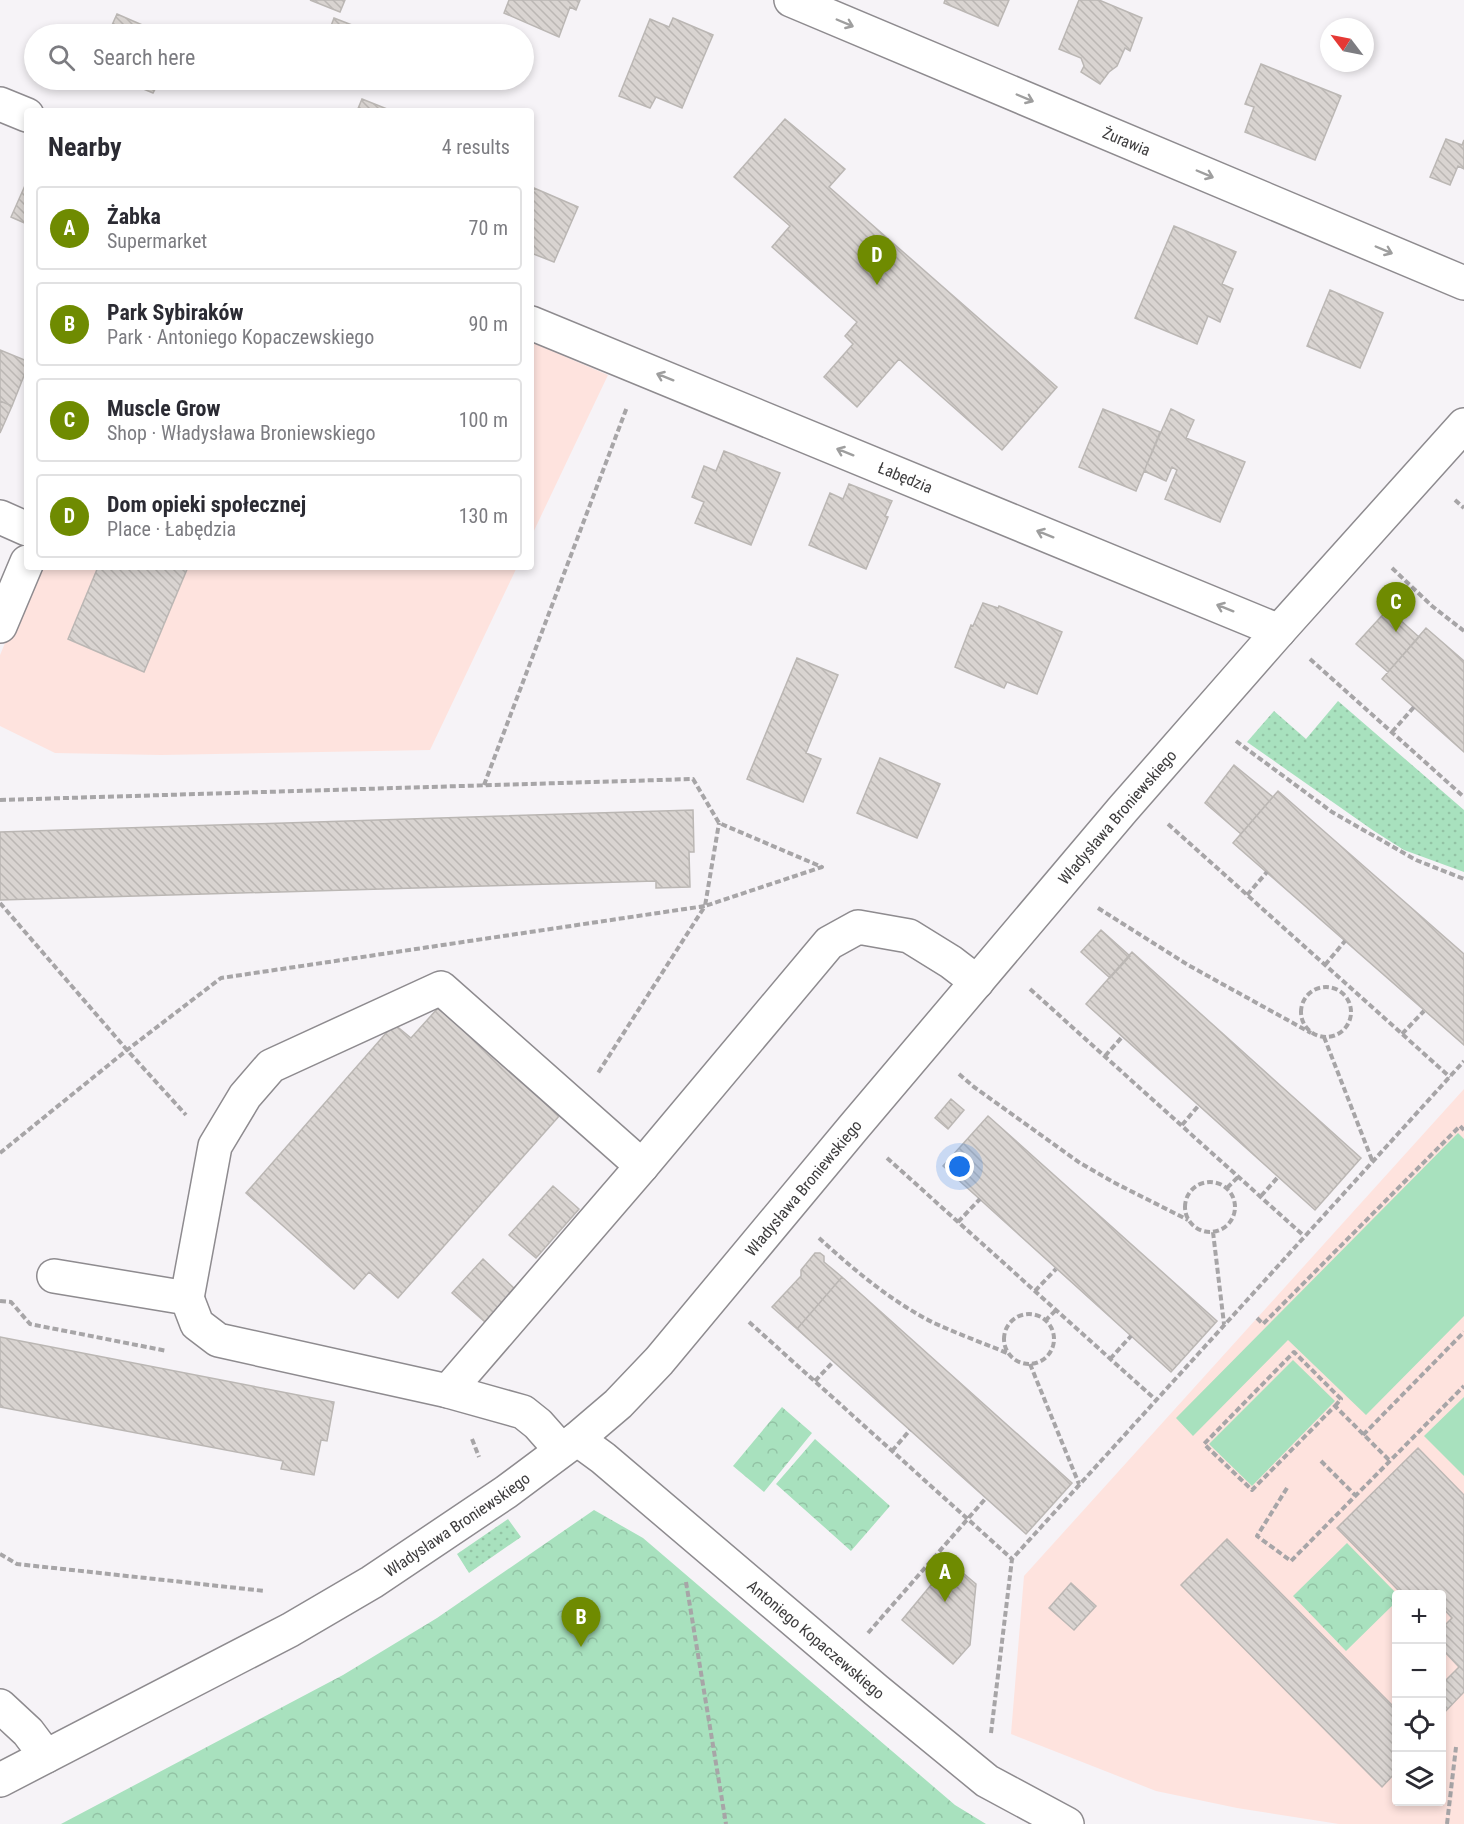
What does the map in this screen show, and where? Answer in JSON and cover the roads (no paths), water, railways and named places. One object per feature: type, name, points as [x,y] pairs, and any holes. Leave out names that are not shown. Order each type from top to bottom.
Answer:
[{"type":"street","name":"Żurawia","points":[[791,0],[1464,283]]},
{"type":"street","points":[[0,104],[24,114]]},
{"type":"street","name":"Łabędzia","points":[[534,323],[1279,631]]},
{"type":"street","name":"Władysława Broniewskiego","points":[[0,1780],[290,1630],[372,1582],[497,1498],[569,1445],[618,1404],[659,1361],[1123,809],[1464,425]]},
{"type":"street","points":[[0,517],[24,528]]},
{"type":"street","points":[[0,626],[24,569]]},
{"type":"street","points":[[448,1391],[642,1166],[829,942],[858,927],[909,936],[951,962],[977,982]]},
{"type":"street","points":[[54,1276],[187,1298],[215,1146],[245,1096],[271,1066],[441,988],[642,1166]]},
{"type":"street","name":"Antoniego Kopaczewskiego","points":[[187,1298],[197,1324],[218,1340],[448,1391],[523,1412],[569,1445],[603,1458],[987,1781],[1067,1824]]},
{"type":"street","points":[[0,1706],[28,1732],[46,1756]]},
{"type":"place","name":"Dom opieki społecznej","points":[[877,285]]},
{"type":"place","name":"Muscle Grow","points":[[1396,632]]},
{"type":"place","name":"Żabka","points":[[945,1602]]},
{"type":"place","name":"Park Sybiraków","points":[[581,1647]]}]
